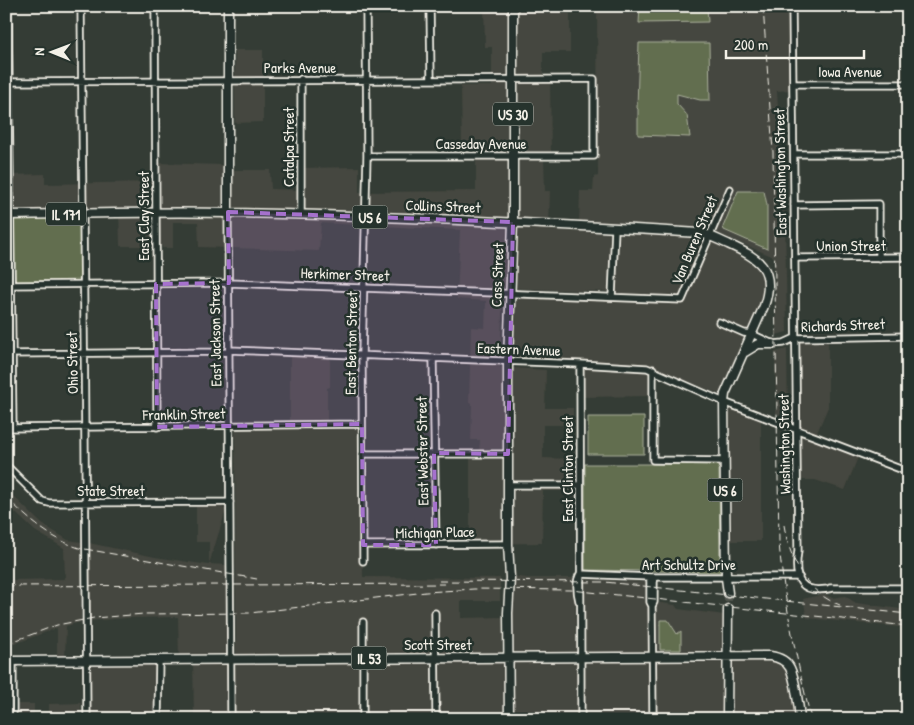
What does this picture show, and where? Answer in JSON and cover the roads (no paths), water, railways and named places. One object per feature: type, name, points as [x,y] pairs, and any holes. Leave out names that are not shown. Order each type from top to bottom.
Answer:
[{"type":"main road","name":"East Jackson Street","points":[[228,6],[228,212]]},
{"type":"main road","name":"Cass Street","points":[[509,719],[508,360],[514,156],[513,6]]},
{"type":"main road","name":"Collins Street","points":[[8,215],[228,212],[513,222],[699,233],[754,257],[764,268],[768,286],[767,298],[752,334]]},
{"type":"main road","name":"US 6","points":[[725,593],[724,402],[725,394],[752,334]]},
{"type":"main road","points":[[744,353],[753,346],[773,344]]},
{"type":"main road","points":[[726,609],[727,719]]},
{"type":"main road","name":"Scott Street","points":[[10,661],[770,656],[786,663],[791,671],[800,719]]},
{"type":"street","points":[[8,6],[10,428]]},
{"type":"street","name":"Ohio Street","points":[[81,6],[87,719]]},
{"type":"street","name":"East Clay Street","points":[[154,6],[157,426]]},
{"type":"street","name":"East Benton Street","points":[[363,561],[362,355],[368,156],[366,6]]},
{"type":"street","points":[[430,6],[431,79]]},
{"type":"street","name":"East Washington Street","points":[[792,6],[795,338]]},
{"type":"street","name":"Catalpa Street","points":[[301,79],[301,215]]},
{"type":"street","name":"Parks Avenue","points":[[8,82],[594,79],[594,156]]},
{"type":"street","name":"Iowa Avenue","points":[[793,84],[908,84]]},
{"type":"street","points":[[794,154],[908,154]]},
{"type":"street","name":"Casseday Avenue","points":[[368,156],[594,156]]},
{"type":"street","name":"Van Buren Street","points":[[682,300],[730,189]]},
{"type":"street","points":[[794,205],[879,204],[879,258]]},
{"type":"street","name":"East Jackson Street","points":[[228,212],[231,719]]},
{"type":"street","points":[[612,297],[615,229]]},
{"type":"street","name":"Union Street","points":[[795,258],[908,258]]},
{"type":"street","name":"Herkimer Street","points":[[8,285],[228,283],[682,300]]},
{"type":"street","points":[[719,322],[773,344]]},
{"type":"street","name":"Richards Street","points":[[773,344],[784,343],[795,338],[908,336]]},
{"type":"street","name":"Washington Street","points":[[795,338],[798,551],[801,571],[799,577]]},
{"type":"street","name":"Eastern Avenue","points":[[9,354],[229,351],[508,360],[653,369],[724,402],[797,428],[908,472]]},
{"type":"street","name":"East Webster Street","points":[[433,358],[436,545]]},
{"type":"street","name":"East Clinton Street","points":[[580,364],[580,574],[577,579],[577,594],[580,602],[581,719]]},
{"type":"street","points":[[653,369],[653,460],[724,460]]},
{"type":"street","name":"Franklin Street","points":[[10,428],[362,424]]},
{"type":"street","points":[[362,454],[508,454]]},
{"type":"street","name":"State Street","points":[[6,465],[42,501],[49,503],[230,502]]},
{"type":"street","points":[[508,485],[580,485]]},
{"type":"street","name":"Michigan Place","points":[[363,545],[508,544]]},
{"type":"street","name":"Art Schultz Drive","points":[[580,574],[652,577],[799,577]]},
{"type":"street","points":[[652,577],[654,602],[652,606],[654,719]]},
{"type":"street","points":[[799,577],[802,585],[809,589],[908,588]]},
{"type":"street","points":[[435,612],[436,719]]},
{"type":"street","points":[[363,622],[363,719]]},
{"type":"street","points":[[158,719],[159,659]]},
{"type":"street","points":[[10,661],[13,719]]},
{"type":"tunnel","points":[[728,593],[728,609]]},
{"type":"railway","points":[[763,6],[773,152],[779,543],[784,588],[811,719]]},
{"type":"railway","points":[[6,497],[40,527],[58,539],[79,548],[257,579]]},
{"type":"railway","points":[[784,525],[790,550],[801,573],[818,592],[840,605]]},
{"type":"railway","points":[[439,581],[605,582],[908,614]]},
{"type":"railway","points":[[6,586],[445,584]]},
{"type":"railway","points":[[6,644],[57,625],[94,618],[144,614],[250,613],[426,592],[474,589],[571,590],[908,626]]}]
